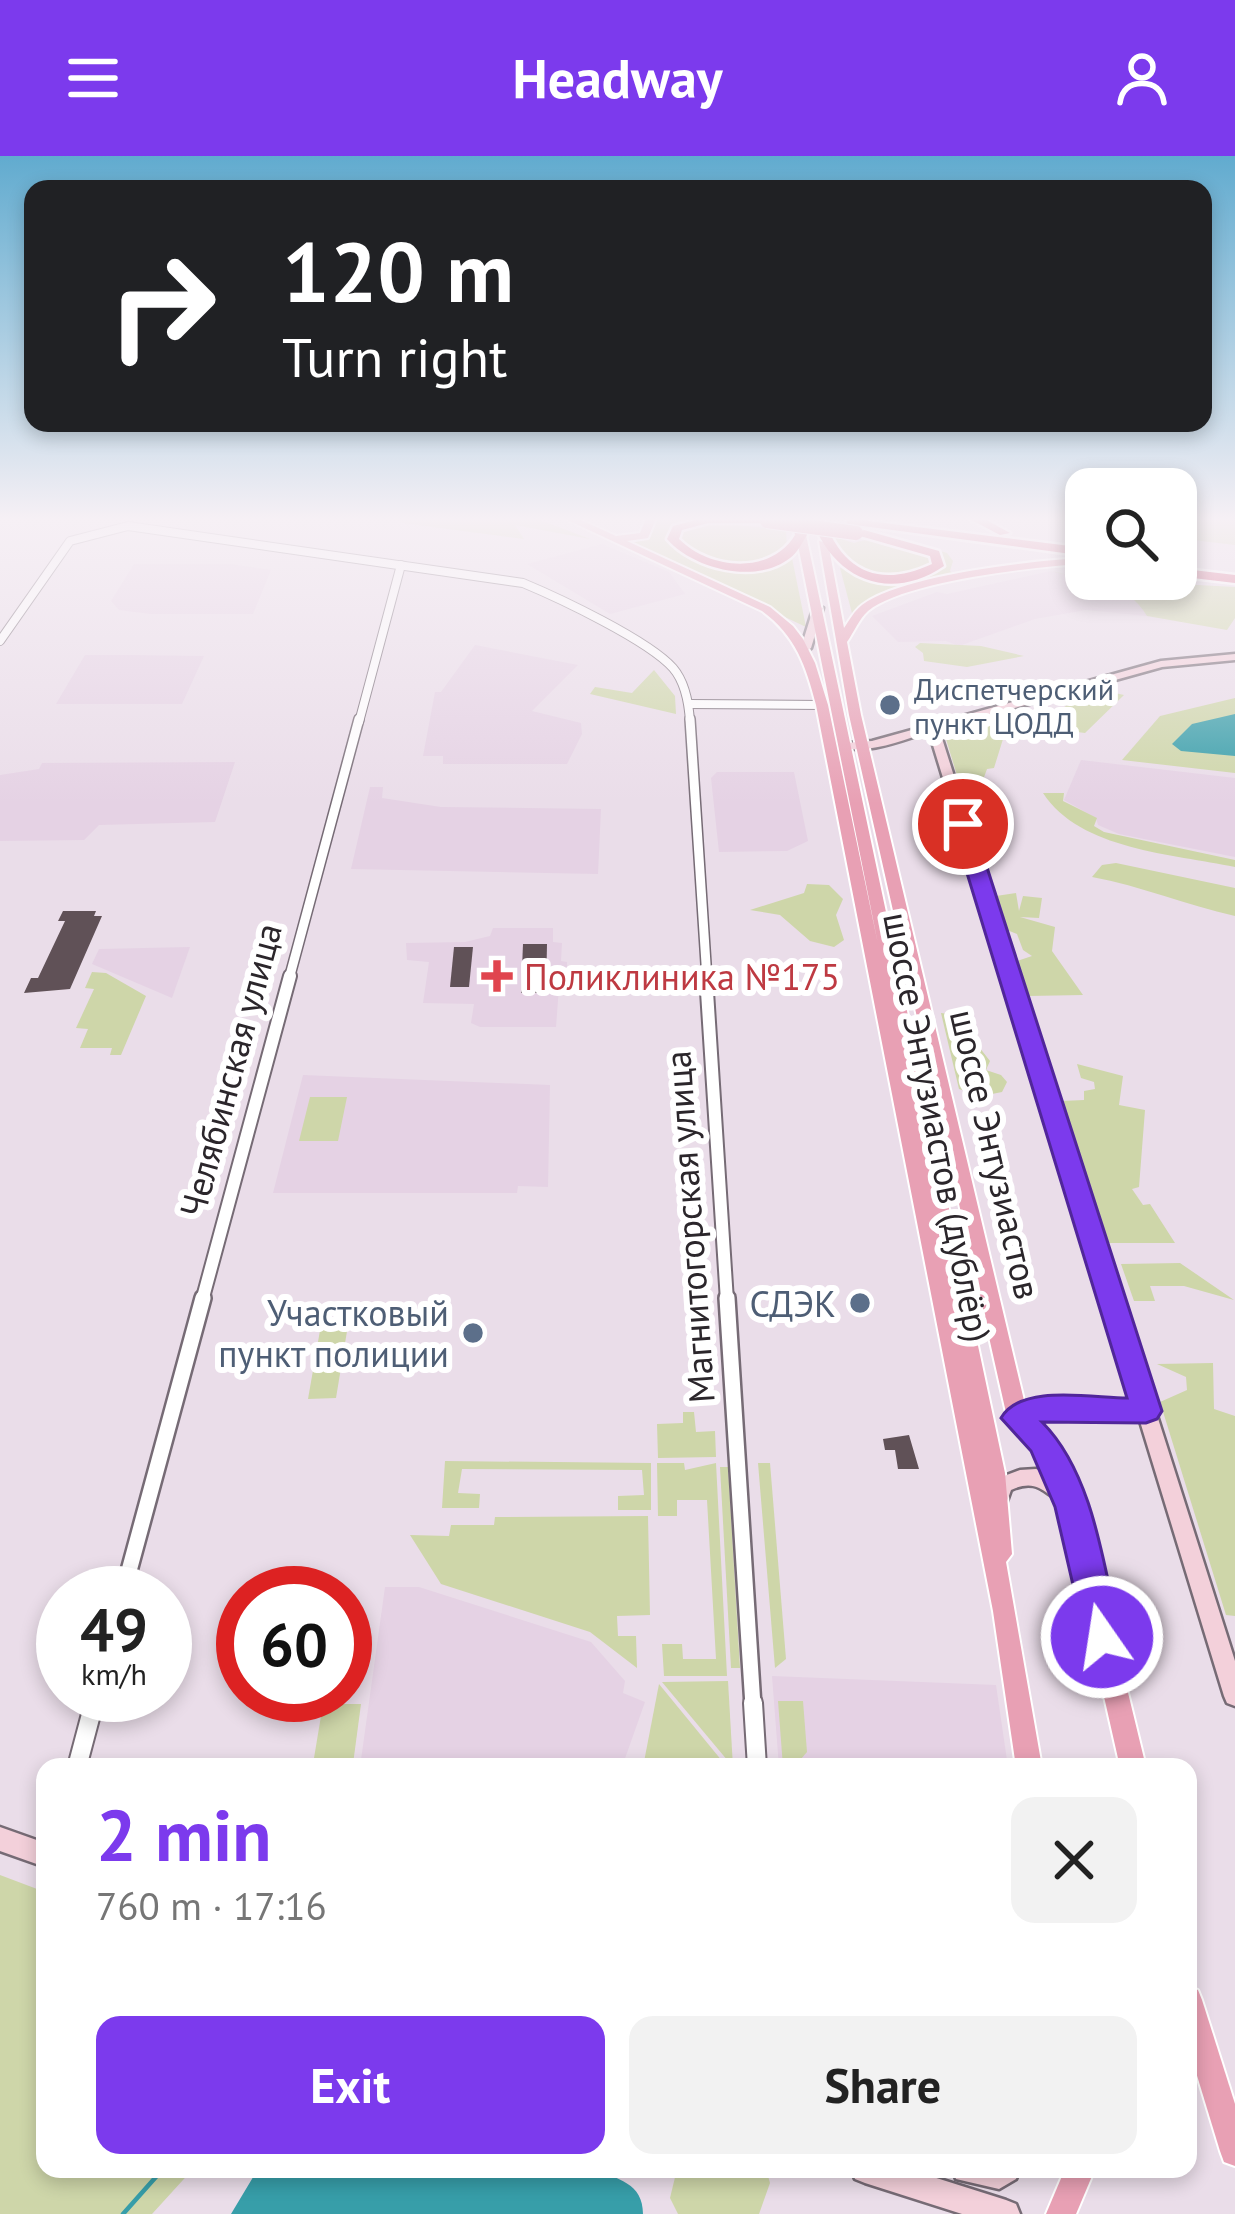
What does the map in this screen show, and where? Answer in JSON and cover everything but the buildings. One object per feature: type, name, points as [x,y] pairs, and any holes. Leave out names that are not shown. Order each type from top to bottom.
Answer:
[{"type":"main road","points":[[771,612],[787,623],[806,648]]},
{"type":"main road","points":[[806,648],[817,612]]},
{"type":"main road","name":"шоссе Энтузиастов","points":[[819,612],[998,1504],[1004,1609],[1028,1758]]},
{"type":"main road","name":"шоссе Энтузиастов","points":[[838,612],[863,746],[1019,1410],[1044,1444],[1072,1507],[1131,1758]]},
{"type":"main road","points":[[844,639],[861,612]]},
{"type":"main road","name":"шоссе Энтузиастов (дублёр)","points":[[806,648],[822,705],[1004,1609]]},
{"type":"main road","points":[[846,746],[933,728],[1160,664],[1235,657]]},
{"type":"main road","points":[[933,728],[1235,1696]]},
{"type":"main road","points":[[1019,1410],[1146,1411]]},
{"type":"main road","points":[[998,1504],[1004,1485],[1025,1476],[1058,1486],[1072,1507]]},
{"type":"main road","points":[[0,1839],[36,1852]]},
{"type":"main road","points":[[1197,2029],[1235,2151]]},
{"type":"main road","points":[[894,2178],[1006,2214]]},
{"type":"main road","points":[[1061,2214],[1076,2178]]},
{"type":"street","points":[[0,641],[20,612]]},
{"type":"street","name":"Челябинская улица","points":[[129,1566],[388,612]]},
{"type":"street","name":"Магнитогорская улица","points":[[581,612],[657,656],[683,683],[689,704],[756,1758]]},
{"type":"street","points":[[689,704],[822,705]]},
{"type":"street","points":[[79,1758],[89,1722]]},
{"type":"shaded area","points":[[135,612],[254,612],[253,614]]},
{"type":"shaded area","points":[[883,612],[1074,612],[1035,619],[959,646],[946,641],[898,642],[872,616]]},
{"type":"shaded area","points":[[475,645],[578,665],[532,711],[581,723],[582,734],[567,764],[443,764],[443,756],[423,756],[435,692],[441,692]]},
{"type":"shaded area","points":[[85,655],[204,656],[182,704],[56,704]]},
{"type":"shaded area","points":[[1081,760],[1235,778],[1235,857],[1119,834],[1098,825],[1096,818],[1064,800]]},
{"type":"shaded area","points":[[235,762],[215,822],[99,825],[84,840],[0,841],[0,775],[39,769],[42,763]]},
{"type":"shaded area","points":[[717,772],[794,772],[808,841],[787,851],[719,852],[711,778]]},
{"type":"shaded area","points":[[370,787],[383,787],[382,798],[441,807],[601,809],[598,874],[351,869]]},
{"type":"shaded area","name":"Поликлиника №175","points":[[493,928],[553,928],[553,942],[562,943],[561,961],[567,962],[568,986],[559,987],[556,1027],[480,1027],[471,1023],[474,1004],[423,1003],[429,962],[407,960],[406,943],[465,942],[490,936]]},
{"type":"shaded area","points":[[190,947],[172,998],[92,964],[99,949]]},
{"type":"shaded area","points":[[303,1075],[550,1085],[548,1187],[518,1186],[517,1193],[273,1193]]},
{"type":"shaded area","points":[[385,1587],[419,1587],[591,1642],[625,1681],[623,1693],[645,1702],[625,1758],[361,1758],[366,1722],[372,1722],[372,1681]]},
{"type":"shaded area","points":[[772,1676],[996,1685],[1007,1758],[778,1758]]},
{"type":"green space","points":[[774,612],[803,612],[806,627]]},
{"type":"green space","points":[[1144,612],[1235,612],[1227,630],[1147,616]]},
{"type":"green space","points":[[920,643],[981,646],[1024,656],[967,667],[924,661],[915,647]]},
{"type":"green space","points":[[654,670],[675,696],[676,714],[590,694],[595,687],[632,693]]},
{"type":"green space","points":[[1097,689],[1124,695],[1085,733],[1008,723],[994,768],[987,769],[983,780],[959,782],[946,739],[951,728],[991,717],[1055,712]]},
{"type":"green space","points":[[1235,698],[1235,773],[1122,760],[1160,716]]},
{"type":"green space","points":[[991,787],[1012,817],[1013,833],[997,842],[976,833],[962,789]]},
{"type":"green space","points":[[1043,793],[1064,793],[1063,801],[1097,818],[1094,826],[1104,832],[1235,860],[1235,867],[1104,838],[1059,812]]},
{"type":"green space","points":[[1116,863],[1235,888],[1235,916],[1092,877],[1102,865]]},
{"type":"green space","points":[[807,884],[829,885],[843,899],[836,915],[844,940],[834,947],[810,941],[780,915],[750,910],[804,893]]},
{"type":"green space","points":[[1016,893],[1019,911],[1023,896],[1042,898],[1039,918],[1020,917],[1055,927],[1052,951],[1083,995],[1028,996],[1017,961],[1032,956],[1023,950],[1017,934],[1007,930],[996,896]]},
{"type":"green space","points":[[92,972],[106,973],[146,996],[121,1055],[110,1055],[112,1048],[80,1048],[88,1029],[76,1028],[94,989],[85,988]]},
{"type":"green space","points":[[941,1013],[964,1016],[972,1038],[990,1061],[986,1070],[1007,1082],[1002,1092],[982,1096],[959,1089]]},
{"type":"green space","points":[[1077,1064],[1123,1076],[1119,1105],[1145,1110],[1139,1187],[1132,1189],[1143,1205],[1150,1204],[1175,1243],[1107,1243],[1062,1101],[1084,1100],[1084,1091],[1095,1089],[1094,1082],[1081,1078]]},
{"type":"green space","points":[[310,1097],[347,1097],[338,1141],[299,1141]]},
{"type":"green space","points":[[1180,1263],[1234,1300],[1184,1286],[1150,1286],[1155,1301],[1134,1301],[1121,1264]]},
{"type":"green space","points":[[322,1319],[349,1319],[336,1398],[308,1399]]},
{"type":"green space","points":[[1213,1363],[1214,1409],[1235,1416],[1235,1616],[1226,1615],[1160,1402],[1187,1390],[1186,1377],[1157,1364]]},
{"type":"green space","points":[[683,1412],[694,1412],[696,1432],[715,1431],[716,1457],[658,1458],[657,1424],[683,1423]]},
{"type":"green space","points":[[445,1461],[651,1463],[651,1510],[618,1510],[618,1496],[644,1495],[642,1470],[462,1469],[458,1493],[480,1494],[479,1508],[442,1508]]},
{"type":"green space","points":[[657,1463],[684,1463],[685,1470],[716,1463],[727,1676],[664,1676],[662,1644],[682,1644],[683,1659],[716,1659],[707,1500],[677,1500],[677,1516],[658,1516]]},
{"type":"green space","points":[[758,1463],[770,1463],[786,1659],[775,1668]]},
{"type":"green space","points":[[720,1467],[728,1467],[740,1668],[731,1668]]},
{"type":"green space","points":[[648,1516],[650,1615],[617,1616],[618,1636],[636,1636],[637,1668],[590,1632],[441,1584],[410,1535],[449,1536],[451,1525],[494,1525],[495,1517]]},
{"type":"green space","points":[[728,1681],[732,1758],[725,1758],[662,1682]]},
{"type":"green space","points":[[659,1684],[720,1758],[645,1758]]},
{"type":"green space","points":[[778,1701],[803,1701],[807,1752],[802,1758],[782,1758]]},
{"type":"green space","points":[[320,1722],[359,1722],[354,1758],[314,1758]]},
{"type":"green space","points":[[0,1875],[36,1889],[36,2178],[185,2178],[152,2214],[0,2214]]},
{"type":"green space","points":[[675,2178],[769,2178],[770,2183],[759,2214],[678,2214],[670,2198]]},
{"type":"water","points":[[1235,714],[1235,756],[1181,751],[1172,744],[1192,724]]},
{"type":"water","points":[[253,2178],[617,2178],[639,2195],[643,2214],[231,2214]]},
{"type":"waterway","points":[[123,2214],[155,2178]]},
{"type":"place","name":"Диспетчерский пункт ЦОДД","points":[[890,705]]},
{"type":"place","name":"Поликлиника №175","points":[[497,976]]},
{"type":"place","name":"СДЭК","points":[[860,1303]]},
{"type":"place","name":"Участковый пункт полиции","points":[[473,1333]]},
{"type":"route","points":[[963,824],[1146,1411],[1027,1410],[1017,1418],[1044,1444],[1072,1507],[1102,1637]]}]
